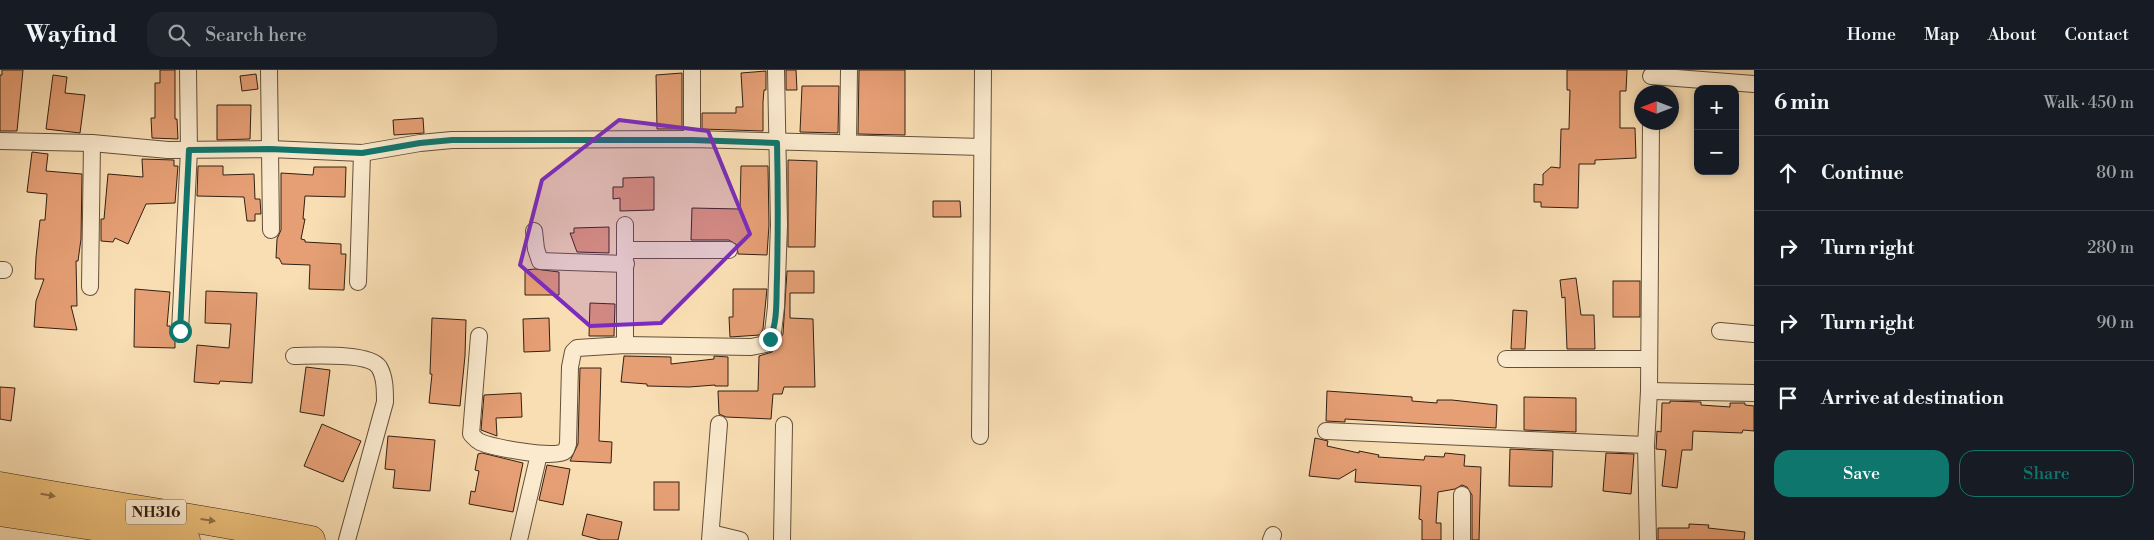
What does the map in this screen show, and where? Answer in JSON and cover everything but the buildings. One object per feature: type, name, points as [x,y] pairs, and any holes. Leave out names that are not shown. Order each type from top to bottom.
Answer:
[{"type":"highway","name":"NH316","points":[[0,486],[88,502],[225,522],[311,540]]},
{"type":"highway","name":"NH316","points":[[0,512],[186,540]]},
{"type":"street","points":[[180,331],[189,150],[188,70]]},
{"type":"street","points":[[269,70],[271,230]]},
{"type":"street","points":[[692,70],[692,140]]},
{"type":"street","points":[[479,336],[471,434],[478,441],[488,445],[539,454],[559,454],[565,451],[568,444],[570,367],[573,352],[577,348],[625,345],[751,347],[766,344],[770,339],[775,324],[779,225],[776,70]]},
{"type":"street","points":[[848,142],[849,70]]},
{"type":"street","points":[[980,436],[983,70]]},
{"type":"street","points":[[1651,80],[1754,84]]},
{"type":"street","points":[[1648,540],[1646,445],[1649,391],[1651,130]]},
{"type":"street","points":[[0,140],[92,143],[144,149],[270,149],[362,153],[420,143],[452,140],[848,142],[982,147]]},
{"type":"street","points":[[90,287],[92,143]]},
{"type":"street","points":[[358,282],[362,153]]},
{"type":"street","points":[[625,225],[625,345]]},
{"type":"street","points":[[534,231],[536,249],[540,261],[729,250]]},
{"type":"street","points":[[1720,331],[1754,334]]},
{"type":"street","points":[[294,356],[350,357],[368,360],[378,365],[382,374],[385,386],[385,402],[347,540]]},
{"type":"street","points":[[1506,359],[1648,359]]},
{"type":"street","points":[[1649,391],[1754,393]]},
{"type":"street","points":[[719,424],[710,537],[740,540]]},
{"type":"street","points":[[782,540],[784,425]]},
{"type":"street","points":[[1326,431],[1646,445]]},
{"type":"street","points":[[519,540],[539,454]]},
{"type":"street","points":[[1462,495],[1462,540]]},
{"type":"highlighted area","points":[[619,120],[708,131],[750,234],[661,323],[590,326],[520,265],[542,180]]},
{"type":"route","points":[[180,331],[189,150],[270,149],[362,153],[433,141],[452,140],[692,140],[777,143],[779,225],[775,324],[770,339]]}]
